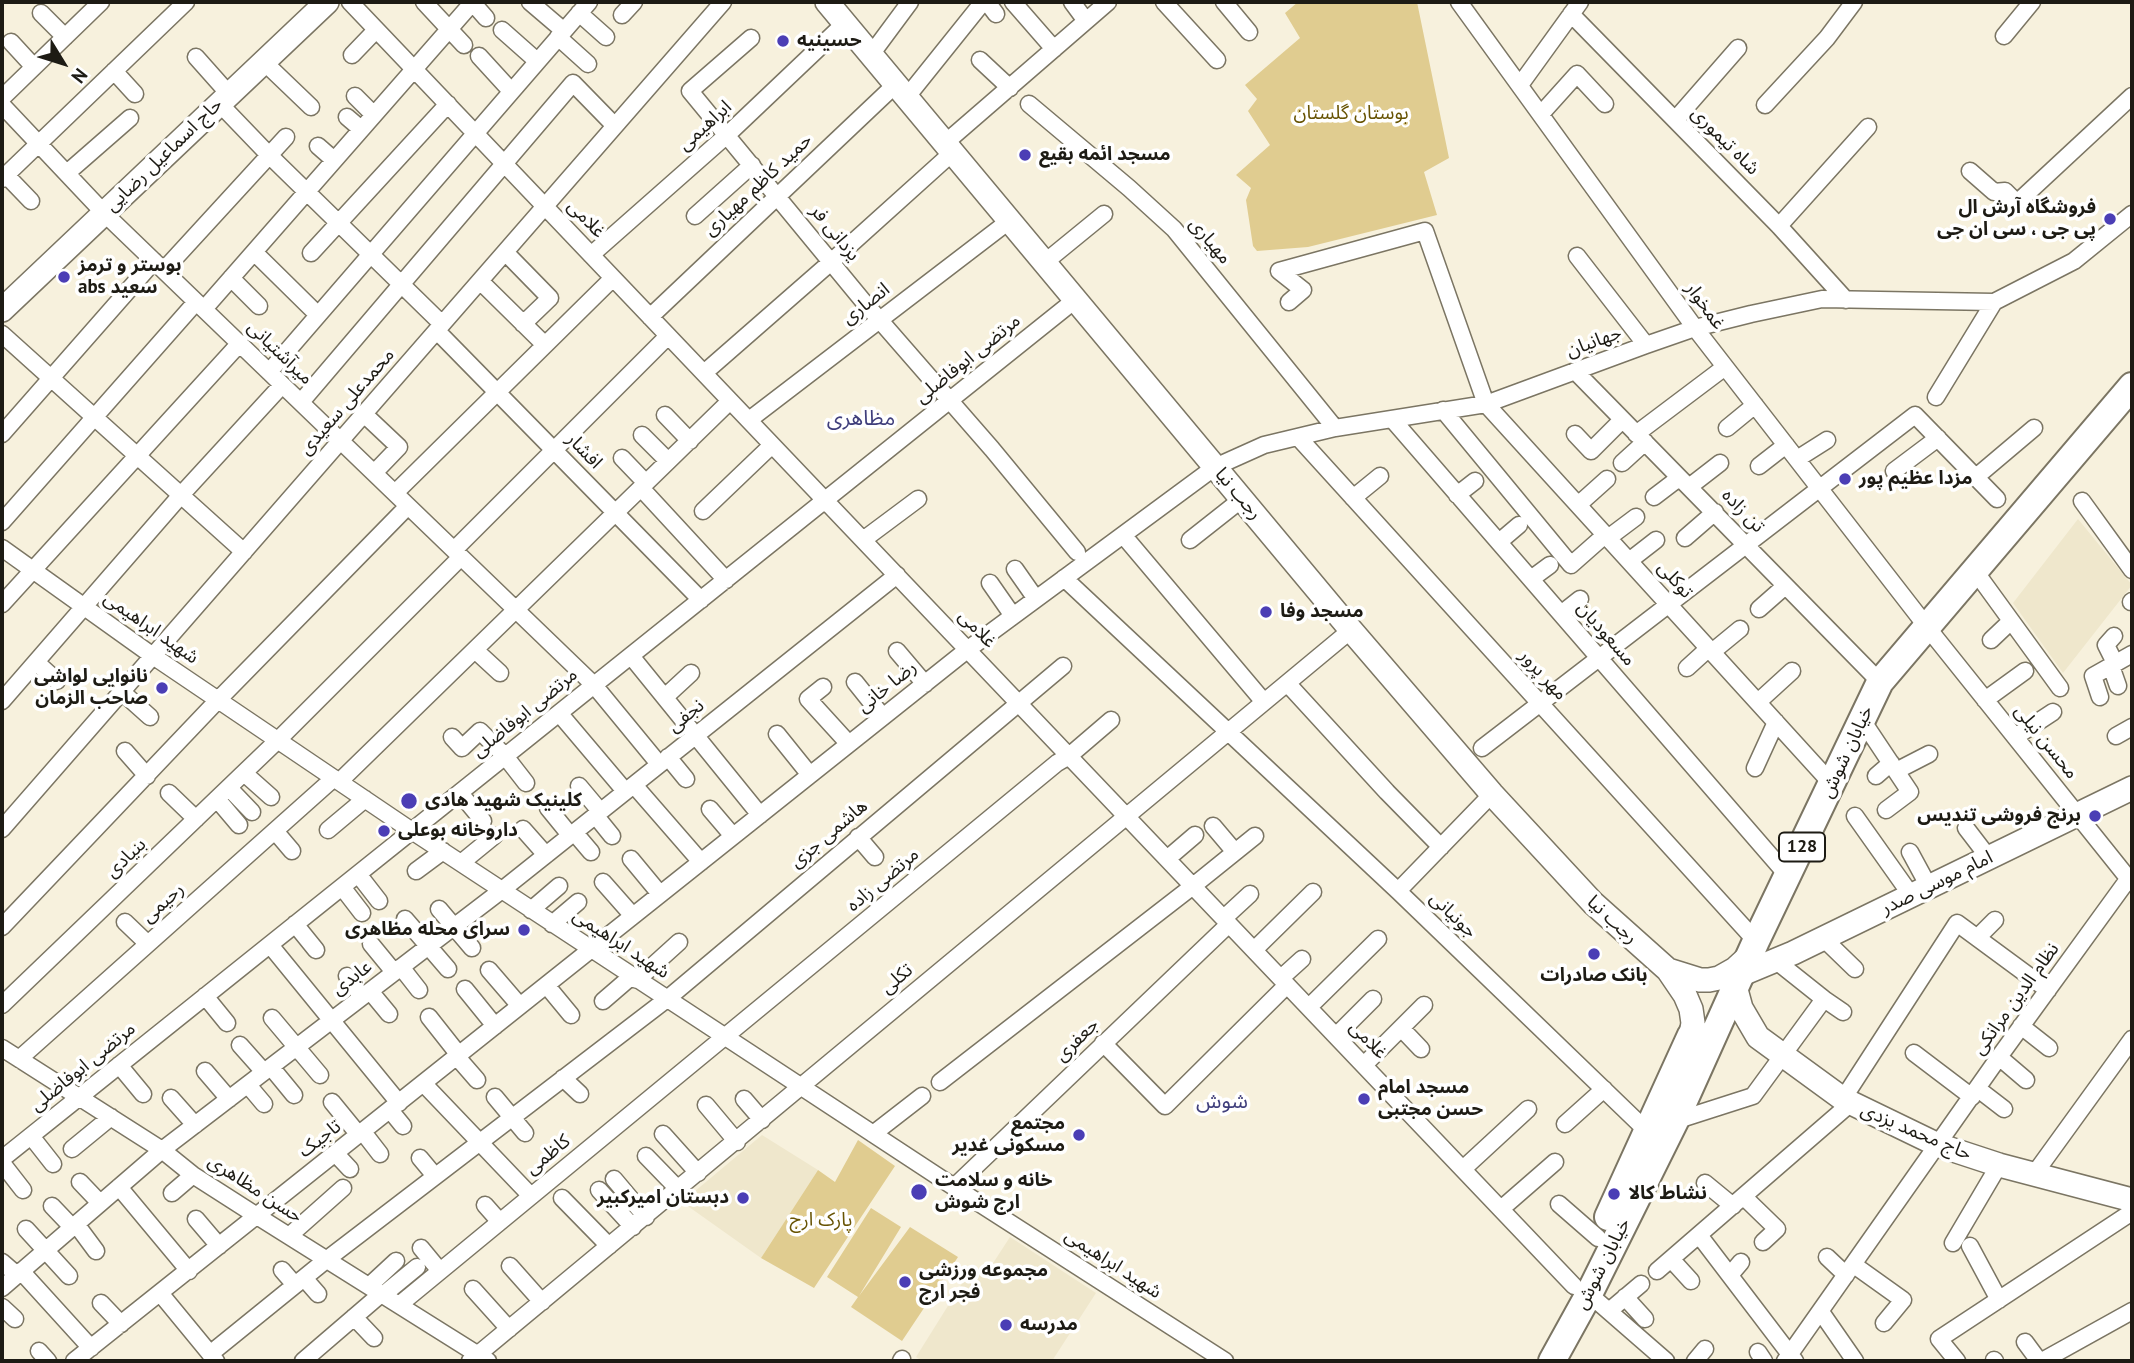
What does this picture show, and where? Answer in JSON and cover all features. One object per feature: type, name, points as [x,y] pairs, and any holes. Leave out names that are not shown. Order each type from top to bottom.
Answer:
[{"type":"main road","name":"حاج اسماعیل رضایی","points":[[2,310],[327,2]]},
{"type":"main road","name":"رجب نیا","points":[[827,2],[1351,630],[1492,794],[1593,903],[1668,970],[1685,995],[1702,1036]]},
{"type":"main road","name":"خیابان شوش","points":[[1552,1361],[1582,1290],[1598,1238],[1648,1132],[1745,965],[1880,682],[2132,386]]},
{"type":"main road","name":"امام موسی صدر","points":[[1745,965],[1775,960],[1823,939],[2132,788]]},
{"type":"main road","name":"رجب نیا","points":[[1668,970],[1700,980],[1709,980],[1745,965]]},
{"type":"main road","name":"حاج محمد یزدی","points":[[1745,965],[1741,1008],[1758,1037],[1847,1101],[1938,1145],[1999,1165],[2130,1199]]},
{"type":"main road","name":"خیابان شوش","points":[[1534,1361],[1582,1290],[1675,1121],[1702,1036]]},
{"type":"main road","points":[[1702,1036],[1758,1037]]},
{"type":"street","points":[[2,98],[102,2]]},
{"type":"street","points":[[31,201],[4,177],[186,2]]},
{"type":"street","name":"غلامی","points":[[350,2],[1462,1169],[1582,1290],[1666,1361]]},
{"type":"street","points":[[424,2],[464,45]]},
{"type":"street","points":[[2,522],[200,305],[231,278],[472,2],[486,18]]},
{"type":"street","points":[[530,2],[588,64]]},
{"type":"street","points":[[622,15],[634,2]]},
{"type":"street","name":"محمدعلی سعیدی","points":[[2,829],[723,2]]},
{"type":"street","points":[[870,55],[910,2]]},
{"type":"street","points":[[1013,2],[1054,49]]},
{"type":"street","points":[[1072,2],[1086,21]]},
{"type":"street","points":[[704,373],[831,262],[1010,88],[1108,2]]},
{"type":"street","points":[[1164,2],[1217,60]]},
{"type":"street","points":[[1224,2],[1249,33]]},
{"type":"street","name":"غمخوار","points":[[1459,2],[1695,328],[1927,627]]},
{"type":"street","points":[[1765,105],[1827,38],[1854,2]]},
{"type":"street","points":[[2004,36],[2032,2]]},
{"type":"street","name":"حمید کاظم مهیاری","points":[[650,317],[777,195],[901,92],[989,6]]},
{"type":"street","points":[[270,372],[584,7],[606,37]]},
{"type":"street","points":[[1520,85],[1576,8]]},
{"type":"street","name":"شاه تیموری","points":[[1576,8],[1675,120],[1779,226],[1846,300]]},
{"type":"street","points":[[41,13],[65,37]]},
{"type":"street","name":"ابراهیمی","points":[[591,255],[727,135],[844,24]]},
{"type":"street","points":[[352,55],[376,30]]},
{"type":"street","points":[[502,30],[537,61]]},
{"type":"street","name":"یزدانی فر","points":[[751,38],[690,91],[1077,552]]},
{"type":"street","points":[[11,42],[34,67]]},
{"type":"street","points":[[1675,120],[1738,48]]},
{"type":"street","points":[[479,56],[511,91]]},
{"type":"street","name":"افشار","points":[[196,57],[223,98],[269,155],[401,284],[497,392],[701,600]]},
{"type":"street","points":[[980,60],[1010,88]]},
{"type":"street","points":[[263,61],[311,107]]},
{"type":"street","points":[[114,71],[135,94]]},
{"type":"street","points":[[1541,114],[1577,74],[1605,104]]},
{"type":"street","points":[[301,402],[573,83],[615,126]]},
{"type":"street","points":[[355,96],[374,114]]},
{"type":"street","points":[[1970,171],[1994,192],[2005,191],[2015,201],[2019,201],[2132,96]]},
{"type":"street","points":[[311,253],[447,104]]},
{"type":"street","name":"مهیاری","points":[[1029,104],[1165,220],[1335,428]]},
{"type":"street","name":"میرآشتیانی","points":[[2,105],[104,213],[594,685],[664,760],[686,779]]},
{"type":"street","points":[[347,117],[361,129]]},
{"type":"street","points":[[67,173],[130,118]]},
{"type":"street","points":[[1779,226],[1868,127]]},
{"type":"street","points":[[2,434],[51,378],[286,137]]},
{"type":"street","points":[[318,146],[334,160]]},
{"type":"street","points":[[695,215],[752,165]]},
{"type":"street","points":[[1044,263],[1104,214]]},
{"type":"street","name":"جهانیان","points":[[1215,467],[1264,445],[1335,428],[1486,404],[1695,328],[1822,299],[1994,302],[2074,261],[2132,214]]},
{"type":"street","name":"انصاری","points":[[749,421],[1009,221]]},
{"type":"street","points":[[1289,302],[1303,290],[1279,271],[1425,231],[1486,404]]},
{"type":"street","points":[[254,252],[318,315]]},
{"type":"street","points":[[505,252],[550,298],[523,324]]},
{"type":"street","points":[[1577,256],[1646,345]]},
{"type":"street","points":[[231,278],[259,306]]},
{"type":"street","points":[[395,493],[613,278]]},
{"type":"street","points":[[480,281],[545,345]]},
{"type":"street","name":"مرتضی ابوفاضلی","points":[[2,1161],[1075,300]]},
{"type":"street","points":[[1936,397],[1994,302]]},
{"type":"street","points":[[2,334],[244,552]]},
{"type":"street","name":"بنیادی","points":[[2,1005],[278,740],[554,450],[668,336]]},
{"type":"street","points":[[2,604],[240,343]]},
{"type":"street","points":[[1622,463],[1640,438],[1725,367]]},
{"type":"street","name":"تن زاده","points":[[1575,371],[1880,682]]},
{"type":"street","points":[[2,701],[181,495],[282,384]]},
{"type":"street","name":"رحیمی","points":[[19,1059],[275,831],[337,780],[475,650],[730,401]]},
{"type":"street","name":"توکلی","points":[[1486,404],[1539,474],[1578,505],[1832,784]]},
{"type":"street","points":[[1727,428],[1755,405]]},
{"type":"street","points":[[1444,410],[1570,565],[1636,517]]},
{"type":"street","points":[[364,414],[399,447],[374,473]]},
{"type":"street","points":[[666,415],[690,441]]},
{"type":"street","points":[[1482,748],[1915,415],[1997,499]]},
{"type":"street","name":"مسعودیان","points":[[1392,419],[1788,877]]},
{"type":"street","points":[[1575,434],[1591,451],[1622,420]]},
{"type":"street","points":[[1976,477],[2034,428]]},
{"type":"street","points":[[642,435],[668,461]]},
{"type":"street","name":"مهر پرور","points":[[1298,437],[1540,703],[1745,965]]},
{"type":"street","points":[[1894,471],[1938,438]]},
{"type":"street","points":[[1797,459],[1827,440]]},
{"type":"street","points":[[703,510],[772,444]]},
{"type":"street","points":[[1759,466],[1786,445]]},
{"type":"street","points":[[622,458],[643,486],[726,580]]},
{"type":"street","points":[[1654,497],[1720,463]]},
{"type":"street","name":"رضا خانی","points":[[591,950],[967,650],[1215,467]]},
{"type":"street","points":[[1353,498],[1380,476]]},
{"type":"street","points":[[1578,505],[1607,479]]},
{"type":"street","points":[[1457,495],[1475,481]]},
{"type":"street","points":[[863,540],[918,499]]},
{"type":"street","points":[[1190,540],[1242,499]]},
{"type":"street","points":[[2082,501],[2132,570]]},
{"type":"street","points":[[2,927],[218,699],[408,506]]},
{"type":"street","points":[[1685,538],[1714,512]]},
{"type":"street","points":[[1499,542],[1519,525]]},
{"type":"street","points":[[1123,535],[1264,702]]},
{"type":"street","points":[[1629,561],[1656,540]]},
{"type":"street","name":"شهید ابراهیمی","points":[[2,548],[153,656],[412,831],[1215,1359]]},
{"type":"street","points":[[1531,579],[1550,565]]},
{"type":"street","points":[[1016,569],[1036,598]]},
{"type":"street","points":[[1975,571],[2060,688]]},
{"type":"street","name":"نجفی","points":[[502,890],[572,834],[605,818],[629,788],[897,575]]},
{"type":"street","name":"جونیانی","points":[[1064,578],[1398,891],[1648,1132]]},
{"type":"street","points":[[990,583],[1013,616]]},
{"type":"street","points":[[1759,609],[1784,586]]},
{"type":"street","points":[[1561,614],[1580,599]]},
{"type":"street","points":[[1991,640],[2011,621]]},
{"type":"street","name":"محسن نیلی","points":[[1927,627],[2130,881]]},
{"type":"street","points":[[1687,668],[1740,629]]},
{"type":"street","name":"تکلی","points":[[479,1359],[509,1329],[1351,630]]},
{"type":"street","points":[[2114,636],[2106,645],[2118,686]]},
{"type":"street","points":[[475,650],[500,673]]},
{"type":"street","points":[[897,651],[925,684]]},
{"type":"street","points":[[2094,690],[2093,676],[2132,654]]},
{"type":"street","points":[[631,656],[760,815]]},
{"type":"street","points":[[36,662],[57,681]]},
{"type":"street","name":"هاشمی جزی","points":[[213,1357],[239,1321],[257,1308],[282,1296],[326,1259],[667,999],[1063,666]]},
{"type":"street","points":[[1758,702],[1792,671]]},
{"type":"street","points":[[1985,700],[2025,671]]},
{"type":"street","points":[[665,697],[691,673]]},
{"type":"street","points":[[855,682],[883,717]]},
{"type":"street","points":[[1287,683],[1441,847]]},
{"type":"street","points":[[822,687],[802,704],[849,744]]},
{"type":"street","points":[[121,692],[150,717]]},
{"type":"street","points":[[2015,737],[2053,712]]},
{"type":"street","points":[[559,713],[701,862]]},
{"type":"street","name":"مرتضی زاده","points":[[725,1037],[1111,720]]},
{"type":"street","points":[[1862,720],[1910,792],[1886,810]]},
{"type":"street","points":[[1755,768],[1776,723]]},
{"type":"street","points":[[2116,736],[2132,727]]},
{"type":"street","points":[[452,737],[462,748],[480,731],[505,756],[526,783]]},
{"type":"street","points":[[777,734],[810,775]]},
{"type":"street","points":[[125,751],[147,776]]},
{"type":"street","points":[[1876,776],[1929,754]]},
{"type":"street","points":[[244,773],[271,797]]},
{"type":"street","points":[[579,786],[605,818]]},
{"type":"street","points":[[169,793],[196,819]]},
{"type":"street","points":[[460,793],[483,821]]},
{"type":"street","points":[[223,794],[252,812]]},
{"type":"street","points":[[223,794],[239,825]]},
{"type":"street","points":[[1398,891],[1492,794]]},
{"type":"street","points":[[328,830],[365,799]]},
{"type":"street","points":[[548,808],[591,852]]},
{"type":"street","points":[[710,809],[733,836]]},
{"type":"street","points":[[1855,816],[1920,891]]},
{"type":"street","points":[[1213,826],[1235,852]]},
{"type":"street","points":[[1966,828],[1989,858]]},
{"type":"street","points":[[523,829],[545,855]]},
{"type":"street","points":[[275,831],[292,851]]},
{"type":"street","points":[[1167,859],[1195,835]]},
{"type":"street","points":[[461,863],[494,836]]},
{"type":"street","points":[[940,1082],[1255,836]]},
{"type":"street","points":[[858,837],[875,857]]},
{"type":"street","points":[[416,871],[443,851]]},
{"type":"street","points":[[1910,852],[1920,891]]},
{"type":"street","points":[[631,859],[660,894]]},
{"type":"street","points":[[358,874],[379,901]]},
{"type":"street","name":"نظام الدین مرانکی","points":[[1790,1359],[2021,1026],[2130,881]]},
{"type":"street","points":[[603,882],[633,916]]},
{"type":"street","points":[[531,910],[559,886]]},
{"type":"street","points":[[342,887],[362,914]]},
{"type":"street","name":"عابدی","points":[[2,1288],[162,1150],[502,890]]},
{"type":"street","points":[[1254,950],[1313,892]]},
{"type":"street","name":"جعفری","points":[[954,1187],[1103,1043],[1250,894]]},
{"type":"street","points":[[552,923],[578,902]]},
{"type":"street","points":[[439,909],[472,948]]},
{"type":"street","points":[[405,919],[449,970]]},
{"type":"street","points":[[1978,937],[1996,920]]},
{"type":"street","points":[[125,922],[148,944]]},
{"type":"street","points":[[1657,1271],[1738,1202],[1847,1101],[1957,923],[2048,989]]},
{"type":"street","points":[[295,924],[316,950]]},
{"type":"street","points":[[1309,1007],[1378,939]]},
{"type":"street","points":[[1823,939],[1855,969]]},
{"type":"street","points":[[603,1001],[679,942]]},
{"type":"street","points":[[371,944],[419,990]]},
{"type":"street","points":[[270,945],[332,1020],[394,1106],[403,1126]]},
{"type":"street","name":"تاجیک","points":[[74,1361],[591,950]]},
{"type":"street","points":[[1103,1043],[1165,1106],[1284,982],[1302,959]]},
{"type":"street","points":[[1775,960],[1843,1012]]},
{"type":"street","points":[[489,970],[520,1006]]},
{"type":"street","points":[[347,976],[389,1014]]},
{"type":"street","points":[[547,986],[571,1015]]},
{"type":"street","points":[[465,989],[495,1026]]},
{"type":"street","points":[[205,996],[227,1023]]},
{"type":"street","points":[[1336,1036],[1373,999]]},
{"type":"street","points":[[1675,1121],[1753,1097],[1824,999]]},
{"type":"street","points":[[1364,1065],[1424,1005]]},
{"type":"street","points":[[429,1017],[477,1080]]},
{"type":"street","points":[[272,1018],[320,1075]]},
{"type":"street","points":[[2021,1026],[2049,1048]]},
{"type":"street","points":[[1401,1028],[1421,1049]]},
{"type":"street","name":"کاظمی","points":[[399,1305],[725,1037]]},
{"type":"street","points":[[2035,1173],[2132,1039]]},
{"type":"street","points":[[240,1045],[294,1095]]},
{"type":"street","name":"حسن مظاهری","points":[[2,1048],[479,1359]]},
{"type":"street","points":[[1914,1053],[2004,1109]]},
{"type":"street","points":[[1999,1057],[2026,1080]]},
{"type":"street","points":[[119,1065],[143,1094]]},
{"type":"street","points":[[205,1071],[229,1099]]},
{"type":"street","points":[[563,1078],[580,1094]]},
{"type":"street","points":[[423,1083],[531,1196]]},
{"type":"street","points":[[247,1085],[264,1104]]},
{"type":"street","points":[[1566,1124],[1604,1089]]},
{"type":"street","points":[[873,1134],[922,1096]]},
{"type":"street","points":[[495,1097],[525,1133]]},
{"type":"street","points":[[171,1098],[195,1125]]},
{"type":"street","points":[[744,1099],[762,1119]]},
{"type":"street","points":[[332,1102],[380,1154]]},
{"type":"street","points":[[706,1105],[737,1142]]},
{"type":"street","points":[[1462,1169],[1528,1108]]},
{"type":"street","points":[[72,1149],[110,1117]]},
{"type":"street","points":[[663,1134],[698,1173]]},
{"type":"street","points":[[31,1136],[53,1164]]},
{"type":"street","points":[[335,1153],[350,1169]]},
{"type":"street","points":[[646,1156],[679,1190]]},
{"type":"street","points":[[420,1158],[435,1176]]},
{"type":"street","points":[[2,1161],[23,1190]]},
{"type":"street","points":[[1501,1209],[1555,1162]]},
{"type":"street","points":[[1953,1243],[1999,1165]]},
{"type":"street","points":[[172,1193],[193,1174]]},
{"type":"street","points":[[614,1180],[646,1217]]},
{"type":"street","points":[[80,1182],[100,1203]]},
{"type":"street","points":[[1705,1183],[1777,1229],[1763,1242]]},
{"type":"street","points":[[119,1187],[188,1270]]},
{"type":"street","points":[[289,1236],[343,1188]]},
{"type":"street","points":[[599,1190],[633,1227]]},
{"type":"street","points":[[562,1198],[609,1246]]},
{"type":"street","points":[[1957,1361],[1939,1339],[1999,1300],[2130,1199]]},
{"type":"street","points":[[1559,1204],[1598,1238]]},
{"type":"street","points":[[485,1205],[500,1222]]},
{"type":"street","points":[[52,1206],[96,1251]]},
{"type":"street","points":[[196,1219],[219,1246]]},
{"type":"street","points":[[26,1229],[69,1276]]},
{"type":"street","points":[[1699,1235],[1790,1359]]},
{"type":"street","points":[[1970,1246],[1999,1300]]},
{"type":"street","points":[[421,1248],[440,1271]]},
{"type":"street","points":[[1827,1257],[1903,1300],[1884,1323]]},
{"type":"street","points":[[1671,1259],[1691,1281]]},
{"type":"street","points":[[378,1292],[396,1261]]},
{"type":"street","points":[[2,1262],[19,1273],[91,1348]]},
{"type":"street","points":[[1730,1275],[1741,1262]]},
{"type":"street","points":[[510,1266],[542,1302]]},
{"type":"street","points":[[303,1361],[354,1317],[378,1292],[417,1267]]},
{"type":"street","points":[[282,1270],[318,1294]]},
{"type":"street","points":[[1609,1311],[1641,1284]]},
{"type":"street","points":[[474,1289],[509,1329]]},
{"type":"street","points":[[160,1293],[213,1357]]},
{"type":"street","points":[[282,1296],[293,1308]]},
{"type":"street","points":[[1625,1297],[1645,1319]]},
{"type":"street","points":[[101,1303],[121,1324]]},
{"type":"street","points":[[2,1307],[15,1319]]},
{"type":"street","points":[[2025,1342],[2040,1361],[2132,1311]]},
{"type":"street","points":[[1821,1312],[1855,1361]]},
{"type":"street","points":[[354,1317],[374,1338]]},
{"type":"street","points":[[319,1348],[330,1361]]},
{"type":"shaded area","points":[[2078,519],[2132,585],[2063,673],[2013,603]]},
{"type":"shaded area","name":"دبستان امیرکبیر","points":[[762,1135],[818,1170],[761,1258],[682,1202]]},
{"type":"shaded area","name":"مدرسه","points":[[1010,1237],[1096,1293],[1052,1361],[922,1361],[916,1357],[971,1269],[984,1277]]},
{"type":"green space","name":"بوستان گلستان","points":[[1298,2],[1417,2],[1449,158],[1424,172],[1437,215],[1308,247],[1257,251],[1253,246],[1246,200],[1251,188],[1236,175],[1270,145],[1248,111],[1257,99],[1245,85],[1300,38],[1285,13]]},
{"type":"green space","name":"پارک ارج","points":[[858,1140],[895,1166],[814,1288],[761,1258],[818,1170],[835,1182]]},
{"type":"green space","name":"مجموعه ورزشی فجر ارج","points":[[871,1208],[901,1227],[859,1296],[910,1227],[958,1257],[902,1341],[851,1307],[858,1297],[827,1277]]},
{"type":"place","name":"حسینیه","points":[[783,41]]},
{"type":"place","name":"مسجد ائمه بقیع","points":[[1025,155]]},
{"type":"place","name":"فروشگاه آرش ال پی جی ، سی ان جی","points":[[2110,219]]},
{"type":"place","name":"بوستر و ترمز abs سعید","points":[[64,277]]},
{"type":"place","name":"مزدا عظیم پور","points":[[1845,479]]},
{"type":"place","name":"مسجد وفا","points":[[1266,612]]},
{"type":"place","name":"نانوایی لواشی صاحب الزمان","points":[[162,688]]},
{"type":"place","name":"کلینیک شهید هادی","points":[[409,801]]},
{"type":"place","name":"برنج فروشی تندیس","points":[[2095,816]]},
{"type":"place","name":"داروخانه بوعلی","points":[[384,831]]},
{"type":"place","name":"سرای محله مظاهری","points":[[524,930]]},
{"type":"place","name":"بانک صادرات","points":[[1594,954]]},
{"type":"place","name":"مسجد امام حسن مجتبی","points":[[1364,1099]]},
{"type":"place","name":"مجتمع مسکونی غدیر","points":[[1079,1135]]},
{"type":"place","name":"خانه و سلامت ارج شوش","points":[[919,1192]]},
{"type":"place","name":"نشاط کالا","points":[[1614,1194]]},
{"type":"place","name":"دبستان امیرکبیر","points":[[743,1198]]},
{"type":"place","name":"مجموعه ورزشی فجر ارج","points":[[905,1282]]},
{"type":"place","name":"مدرسه","points":[[1006,1325]]},
{"type":"district","name":"مظاهری","points":[[861,419]]},
{"type":"district","name":"شوش","points":[[1222,1102]]}]
